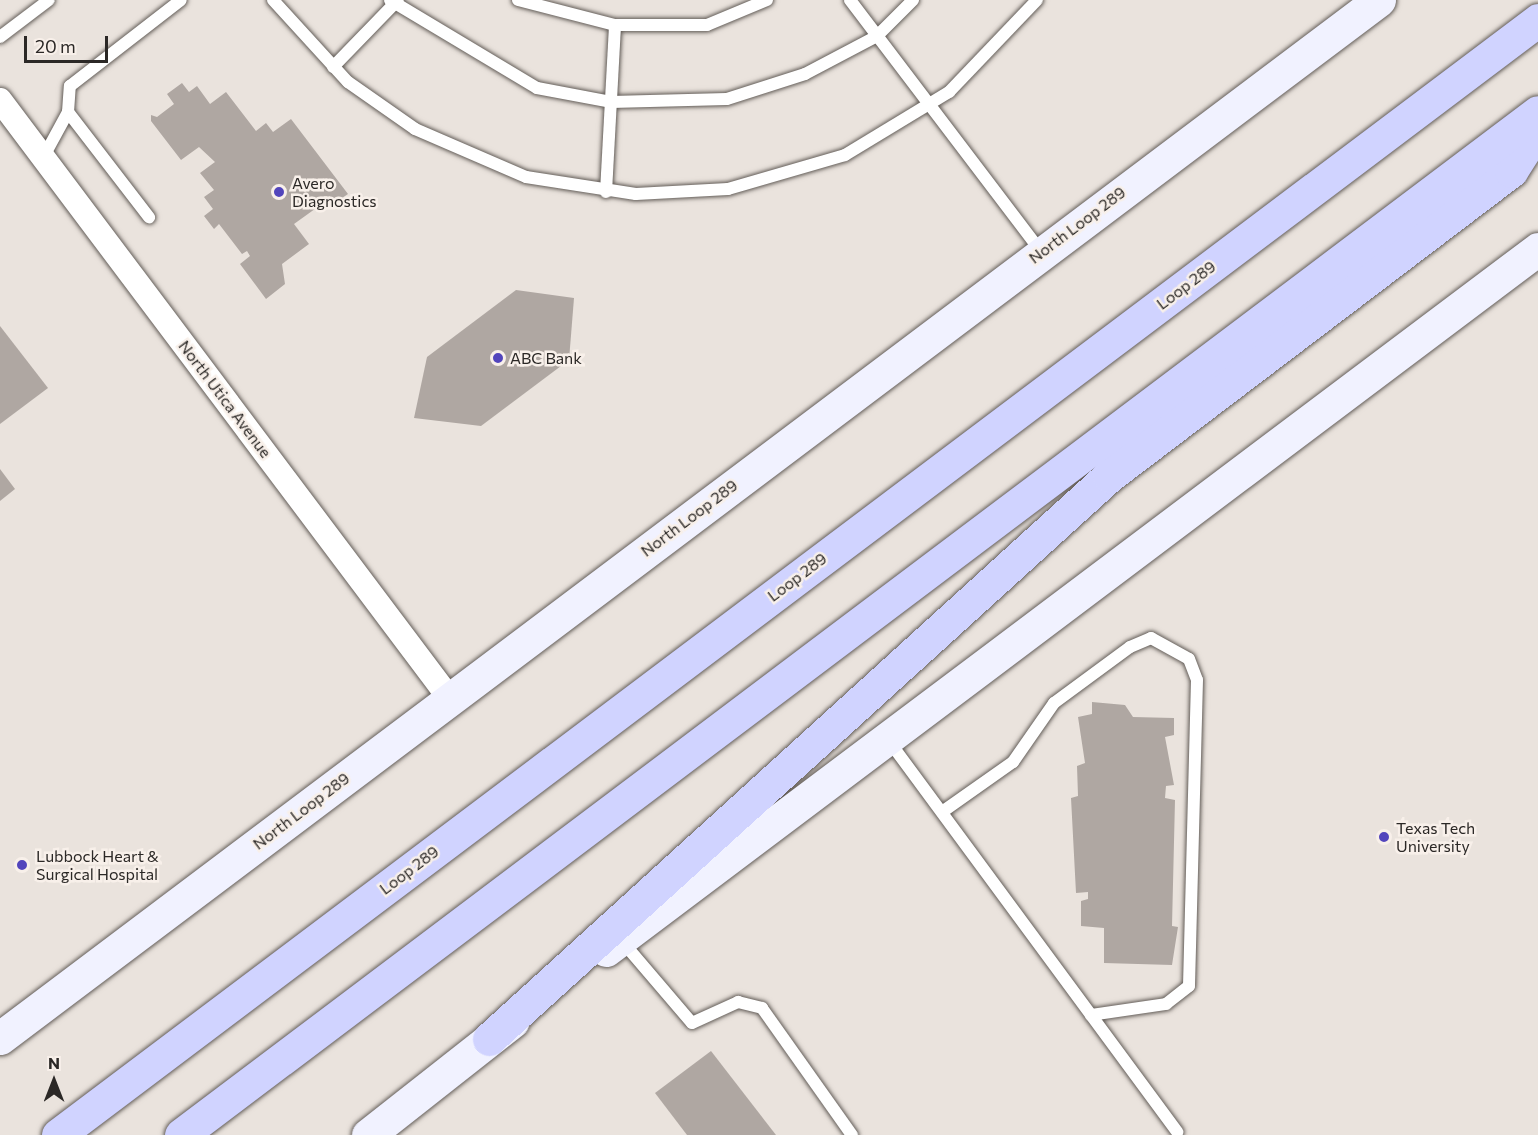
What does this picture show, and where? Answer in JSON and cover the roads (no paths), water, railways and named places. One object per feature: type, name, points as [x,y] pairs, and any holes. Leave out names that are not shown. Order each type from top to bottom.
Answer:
[{"type":"highway","name":"Loop 289","points":[[58,1135],[1538,20]]},
{"type":"highway","points":[[181,1135],[1538,112]]},
{"type":"highway","points":[[489,1039],[1109,476],[1511,171],[1538,129]]},
{"type":"main road","name":"North Loop 289","points":[[0,1038],[1041,252],[1379,0]]},
{"type":"main road","points":[[368,1135],[489,1039],[886,737],[1538,249]]},
{"type":"street","name":"North Utica Avenue","points":[[0,100],[450,699]]},
{"type":"lane","points":[[0,37],[48,0]]},
{"type":"lane","points":[[43,158],[68,112],[70,86],[181,0]]},
{"type":"lane","points":[[273,0],[333,67],[380,107],[450,148],[526,177],[606,192],[688,193],[768,181],[845,155],[930,105],[980,65],[1037,0]]},
{"type":"lane","points":[[518,0],[615,25],[707,25],[766,0]]},
{"type":"lane","points":[[850,0],[1041,252]]},
{"type":"lane","points":[[333,67],[394,1],[537,88],[611,102],[727,99],[805,74],[878,36],[913,0]]},
{"type":"lane","points":[[606,192],[615,25]]},
{"type":"lane","points":[[68,112],[149,216]]},
{"type":"lane","points":[[942,812],[1013,762],[1054,703],[1130,647],[1151,638],[1189,659],[1197,680],[1189,986],[1166,1004],[1091,1015]]},
{"type":"lane","points":[[886,737],[1177,1132]]},
{"type":"lane","points":[[620,939],[692,1023],[738,1002],[762,1008],[852,1135]]},
{"type":"place","name":"Avero Diagnostics","points":[[279,192]]},
{"type":"place","name":"ABC Bank","points":[[498,358]]},
{"type":"place","name":"Texas Tech University","points":[[1384,837]]},
{"type":"place","name":"Lubbock Heart & Surgical Hospital","points":[[22,865]]}]
